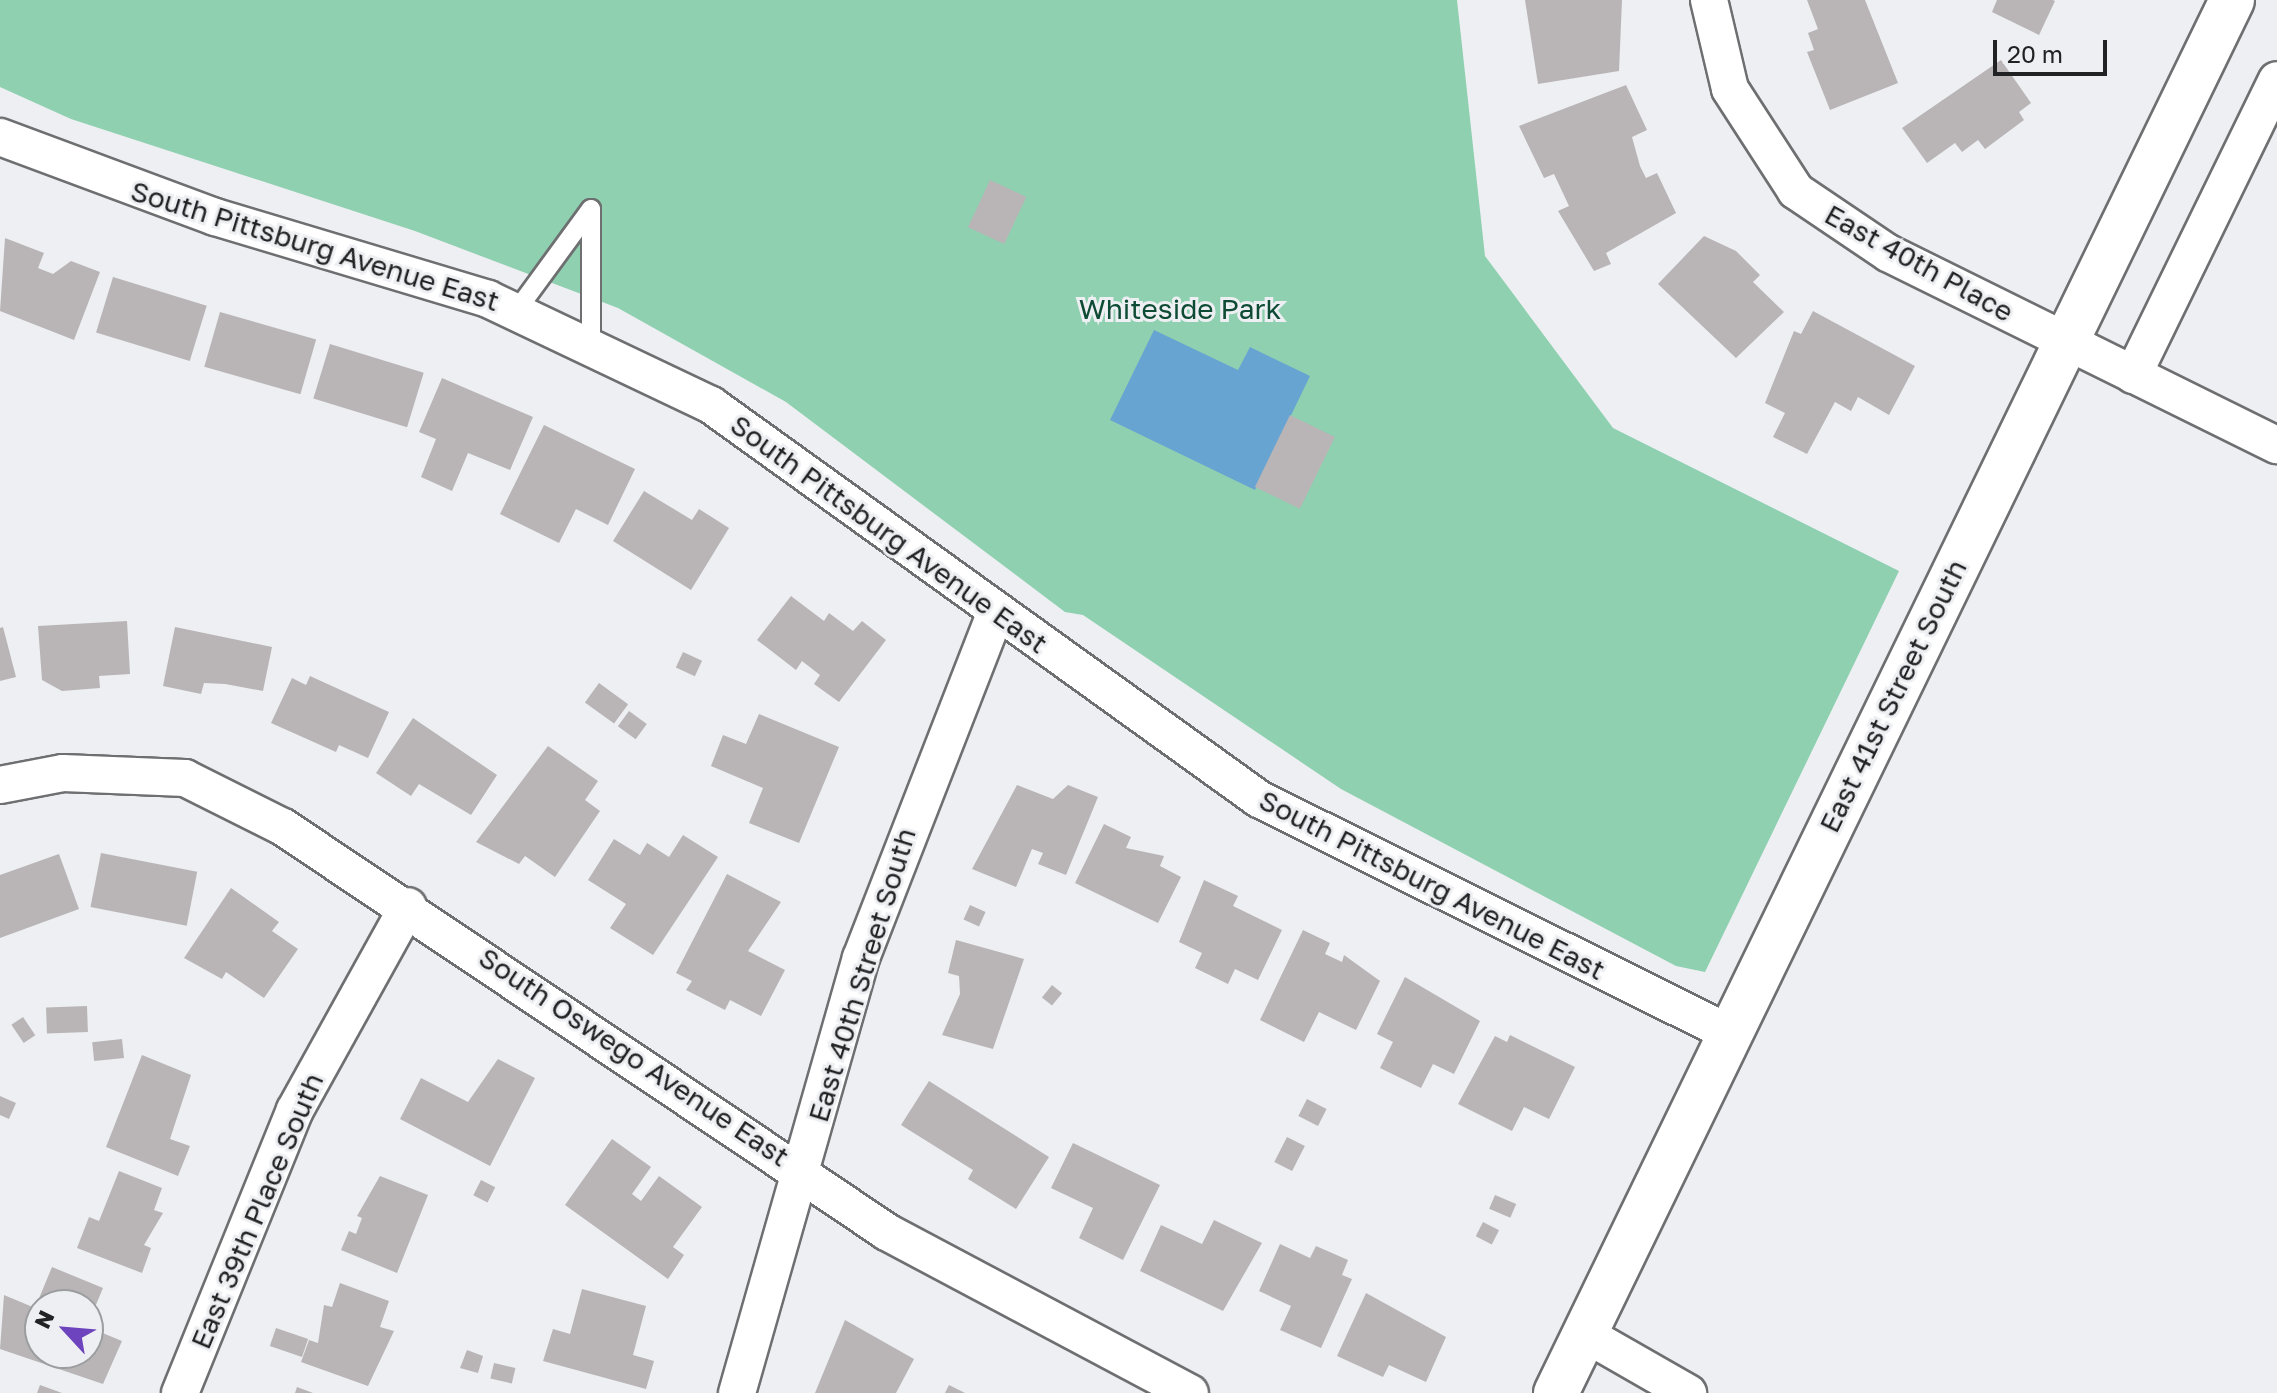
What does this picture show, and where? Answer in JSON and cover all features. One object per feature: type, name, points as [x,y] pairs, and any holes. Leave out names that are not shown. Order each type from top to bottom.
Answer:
[{"type":"main road","name":"East 41st Street South","points":[[1556,1393],[2232,0]]},
{"type":"street","name":"East 40th Place","points":[[1709,0],[1730,89],[1796,191],[1888,253],[2064,341]]},
{"type":"street","points":[[2133,375],[2277,80]]},
{"type":"street","name":"South Pittsburg Avenue East","points":[[0,137],[187,208],[517,310],[591,343],[754,432],[996,611],[1259,799],[1731,1034]]},
{"type":"street","points":[[2064,341],[2277,445]]},
{"type":"street","name":"East 40th Street South","points":[[737,1393],[890,874],[996,611]]},
{"type":"street","name":"South Oswego Avenue East","points":[[0,785],[63,773],[185,778],[305,838],[804,1172],[887,1232],[1010,1303],[1190,1393]]},
{"type":"street","name":"East 39th Place South","points":[[180,1393],[295,1110],[408,906]]},
{"type":"street","points":[[1585,1334],[1688,1393]]},
{"type":"lane","points":[[517,310],[591,209],[591,343]]},
{"type":"green space","name":"Whiteside Park","points":[[0,0],[1457,0],[1485,256],[1613,428],[1899,571],[1705,972],[1676,966],[1341,789],[1083,615],[1065,612],[786,402],[618,308],[415,231],[71,119],[0,87]]},
{"type":"water","points":[[1154,330],[1238,370],[1250,347],[1310,376],[1255,490],[1110,420]]},
{"type":"building","points":[[1525,0],[1622,0],[1619,71],[1538,84]]},
{"type":"building","points":[[1807,0],[1865,0],[1898,83],[1830,110],[1807,52],[1814,50],[1808,33],[1818,29]]},
{"type":"building","points":[[1997,0],[2055,1],[2039,35],[1992,12]]},
{"type":"building","points":[[2001,60],[2031,103],[2019,112],[2024,120],[1985,149],[1978,140],[1962,152],[1955,143],[1927,163],[1902,128]]},
{"type":"building","points":[[1626,85],[1647,130],[1632,137],[1640,166],[1646,178],[1657,173],[1676,213],[1606,253],[1611,264],[1594,271],[1558,211],[1569,206],[1554,174],[1544,178],[1519,126]]},
{"type":"building","points":[[990,180],[1026,197],[1004,244],[968,227]]},
{"type":"building","points":[[1704,236],[1736,251],[1760,275],[1753,282],[1784,312],[1736,358],[1658,284]]},
{"type":"building","points":[[5,238],[44,253],[38,268],[53,274],[71,261],[100,272],[74,340],[0,311]]},
{"type":"building","points":[[113,277],[207,306],[190,361],[96,332]]},
{"type":"building","points":[[1813,311],[1915,366],[1889,415],[1858,397],[1851,411],[1835,402],[1807,454],[1773,437],[1785,413],[1765,403],[1794,331],[1801,334]]},
{"type":"building","points":[[220,312],[316,340],[300,394],[204,367]]},
{"type":"building","points":[[330,344],[424,373],[407,427],[313,399]]},
{"type":"building","points":[[442,378],[533,417],[510,470],[468,453],[452,491],[421,477],[436,439],[419,432]]},
{"type":"building","points":[[1290,415],[1335,437],[1300,509],[1255,487]]},
{"type":"building","points":[[544,425],[635,469],[608,525],[576,509],[559,543],[500,514]]},
{"type":"building","points":[[644,491],[692,520],[699,509],[729,528],[691,590],[613,541]]},
{"type":"building","points":[[791,596],[824,621],[829,613],[853,631],[862,621],[886,640],[839,702],[814,684],[820,675],[802,661],[796,670],[757,640]]},
{"type":"building","points":[[127,621],[130,674],[99,676],[100,688],[62,691],[42,680],[38,626]]},
{"type":"building","points":[[3,627],[16,677],[0,681],[0,628]]},
{"type":"building","points":[[175,627],[272,647],[263,691],[204,683],[201,694],[163,686]]},
{"type":"building","points":[[683,652],[702,661],[695,676],[676,667]]},
{"type":"building","points":[[310,676],[389,712],[368,758],[339,745],[336,752],[271,723],[292,678],[306,685]]},
{"type":"building","points":[[599,683],[628,704],[614,724],[585,702]]},
{"type":"building","points":[[629,711],[647,724],[636,739],[618,726]]},
{"type":"building","points":[[759,714],[839,747],[799,843],[749,823],[763,788],[711,766],[723,735],[746,744]]},
{"type":"building","points":[[413,718],[497,775],[471,815],[419,784],[411,796],[376,773]]},
{"type":"building","points":[[548,746],[598,781],[585,800],[600,811],[555,877],[525,856],[519,864],[476,842]]},
{"type":"building","points":[[1017,785],[1053,799],[1068,785],[1098,797],[1066,875],[1038,864],[1043,853],[1032,849],[1016,887],[972,869]]},
{"type":"building","points":[[1104,824],[1131,837],[1126,848],[1164,856],[1160,866],[1181,877],[1158,923],[1075,883]]},
{"type":"building","points":[[683,835],[718,857],[653,955],[610,928],[626,904],[588,880],[614,839],[640,855],[647,843],[669,857]]},
{"type":"building","points":[[101,853],[197,872],[187,926],[91,907]]},
{"type":"building","points":[[59,854],[79,909],[0,938],[0,875]]},
{"type":"building","points":[[727,874],[781,902],[748,951],[785,970],[761,1016],[730,1000],[725,1010],[686,990],[692,981],[676,973]]},
{"type":"building","points":[[1204,880],[1238,896],[1233,906],[1282,930],[1258,980],[1235,969],[1228,984],[1195,968],[1202,953],[1179,942]]},
{"type":"building","points":[[231,888],[279,922],[272,931],[298,949],[264,998],[226,972],[222,979],[184,958]]},
{"type":"building","points":[[970,905],[986,912],[979,927],[963,920]]},
{"type":"building","points":[[1303,930],[1330,943],[1325,954],[1342,962],[1344,955],[1380,981],[1356,1030],[1319,1012],[1304,1042],[1260,1020]]},
{"type":"building","points":[[956,940],[1024,959],[993,1049],[942,1035],[960,994],[959,976],[948,973]]},
{"type":"building","points":[[1405,977],[1480,1021],[1454,1074],[1433,1064],[1421,1088],[1380,1068],[1393,1042],[1377,1034]]},
{"type":"building","points":[[1052,985],[1062,993],[1052,1006],[1042,997]]},
{"type":"building","points":[[87,1006],[88,1032],[47,1033],[46,1007]]},
{"type":"building","points":[[23,1017],[35,1035],[24,1043],[11,1025]]},
{"type":"building","points":[[1510,1035],[1575,1067],[1549,1119],[1524,1107],[1512,1131],[1458,1104],[1495,1036],[1507,1042]]},
{"type":"building","points":[[122,1039],[124,1058],[94,1061],[92,1042]]},
{"type":"building","points":[[142,1055],[191,1075],[170,1139],[190,1146],[178,1176],[106,1147]]},
{"type":"building","points":[[498,1059],[535,1078],[490,1166],[400,1119],[421,1078],[468,1102]]},
{"type":"building","points":[[929,1081],[1049,1157],[1016,1209],[968,1179],[973,1170],[901,1125]]},
{"type":"building","points":[[0,1096],[16,1103],[9,1119],[0,1115]]},
{"type":"building","points":[[1307,1099],[1327,1109],[1318,1126],[1298,1116]]},
{"type":"building","points":[[1287,1137],[1305,1146],[1292,1171],[1274,1162]]},
{"type":"building","points":[[612,1139],[651,1167],[632,1194],[641,1201],[659,1176],[702,1207],[673,1247],[684,1255],[668,1279],[565,1205]]},
{"type":"building","points":[[1073,1143],[1160,1185],[1123,1260],[1079,1238],[1093,1208],[1051,1188]]},
{"type":"building","points":[[119,1171],[162,1188],[154,1210],[163,1213],[144,1245],[151,1248],[142,1273],[77,1248],[89,1217],[99,1221]]},
{"type":"building","points":[[380,1176],[428,1195],[397,1273],[341,1250],[349,1231],[356,1234],[362,1218],[357,1216]]},
{"type":"building","points":[[481,1180],[495,1187],[488,1202],[473,1195]]},
{"type":"building","points":[[1495,1195],[1516,1204],[1510,1218],[1489,1209]]},
{"type":"building","points":[[1214,1220],[1262,1243],[1223,1311],[1140,1271],[1161,1225],[1202,1244]]},
{"type":"building","points":[[1483,1222],[1499,1230],[1492,1244],[1476,1236]]},
{"type":"building","points":[[1280,1244],[1310,1258],[1316,1246],[1348,1260],[1342,1275],[1352,1279],[1321,1348],[1280,1330],[1291,1306],[1259,1291]]},
{"type":"building","points":[[52,1267],[103,1288],[103,1289],[43,1289]]},
{"type":"building","points":[[340,1283],[389,1301],[380,1327],[394,1331],[368,1386],[301,1362],[309,1340],[318,1343],[324,1305],[332,1307]]},
{"type":"building","points":[[582,1289],[646,1306],[633,1355],[654,1361],[646,1389],[543,1361],[553,1329],[570,1334]]},
{"type":"building","points":[[1366,1293],[1446,1337],[1426,1382],[1389,1365],[1383,1377],[1337,1356]]},
{"type":"building","points":[[4,1295],[24,1303],[24,1357],[0,1349]]},
{"type":"building","points":[[845,1320],[914,1359],[896,1393],[815,1393]]},
{"type":"building","points":[[276,1328],[308,1339],[302,1357],[270,1346]]},
{"type":"building","points":[[104,1334],[122,1341],[103,1384],[59,1369],[104,1369]]},
{"type":"building","points":[[467,1350],[483,1356],[478,1373],[460,1368]]},
{"type":"building","points":[[494,1363],[515,1368],[512,1384],[490,1379]]},
{"type":"building","points":[[40,1385],[62,1393],[37,1393]]},
{"type":"building","points":[[949,1385],[965,1393],[945,1393]]},
{"type":"building","points":[[297,1387],[313,1393],[295,1393]]}]
